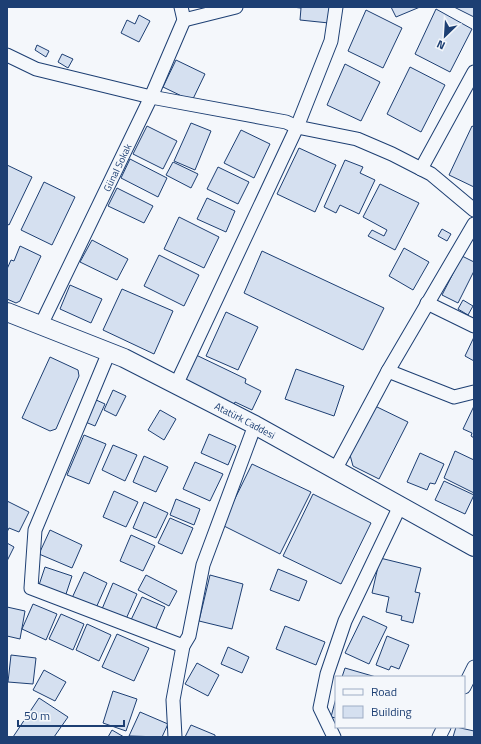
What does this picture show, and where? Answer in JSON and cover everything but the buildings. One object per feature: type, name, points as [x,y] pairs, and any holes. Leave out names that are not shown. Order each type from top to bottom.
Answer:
[{"type":"street","points":[[181,7],[184,20],[236,7]]},
{"type":"street","points":[[176,385],[297,127],[331,41],[336,7]]},
{"type":"street","name":"Günal Sokak","points":[[41,325],[151,98],[184,20]]},
{"type":"street","points":[[7,55],[36,68],[151,98],[286,122],[297,127],[356,138],[431,174],[474,210]]},
{"type":"street","points":[[421,169],[474,72]]},
{"type":"street","points":[[335,470],[388,371],[474,224]]},
{"type":"street","points":[[427,303],[474,326]]},
{"type":"street","name":"Atatürk Caddesi","points":[[7,312],[109,352],[176,385],[254,425],[474,547]]},
{"type":"street","points":[[109,352],[35,530],[31,588],[183,646]]},
{"type":"street","points":[[388,371],[454,397],[474,392]]},
{"type":"street","points":[[175,737],[173,700],[183,646],[189,636],[203,565],[254,425]]},
{"type":"street","points":[[334,737],[320,708],[327,674],[345,621],[400,506]]},
{"type":"street","points":[[465,685],[474,667]]},
{"type":"street","points":[[439,737],[444,728]]}]
